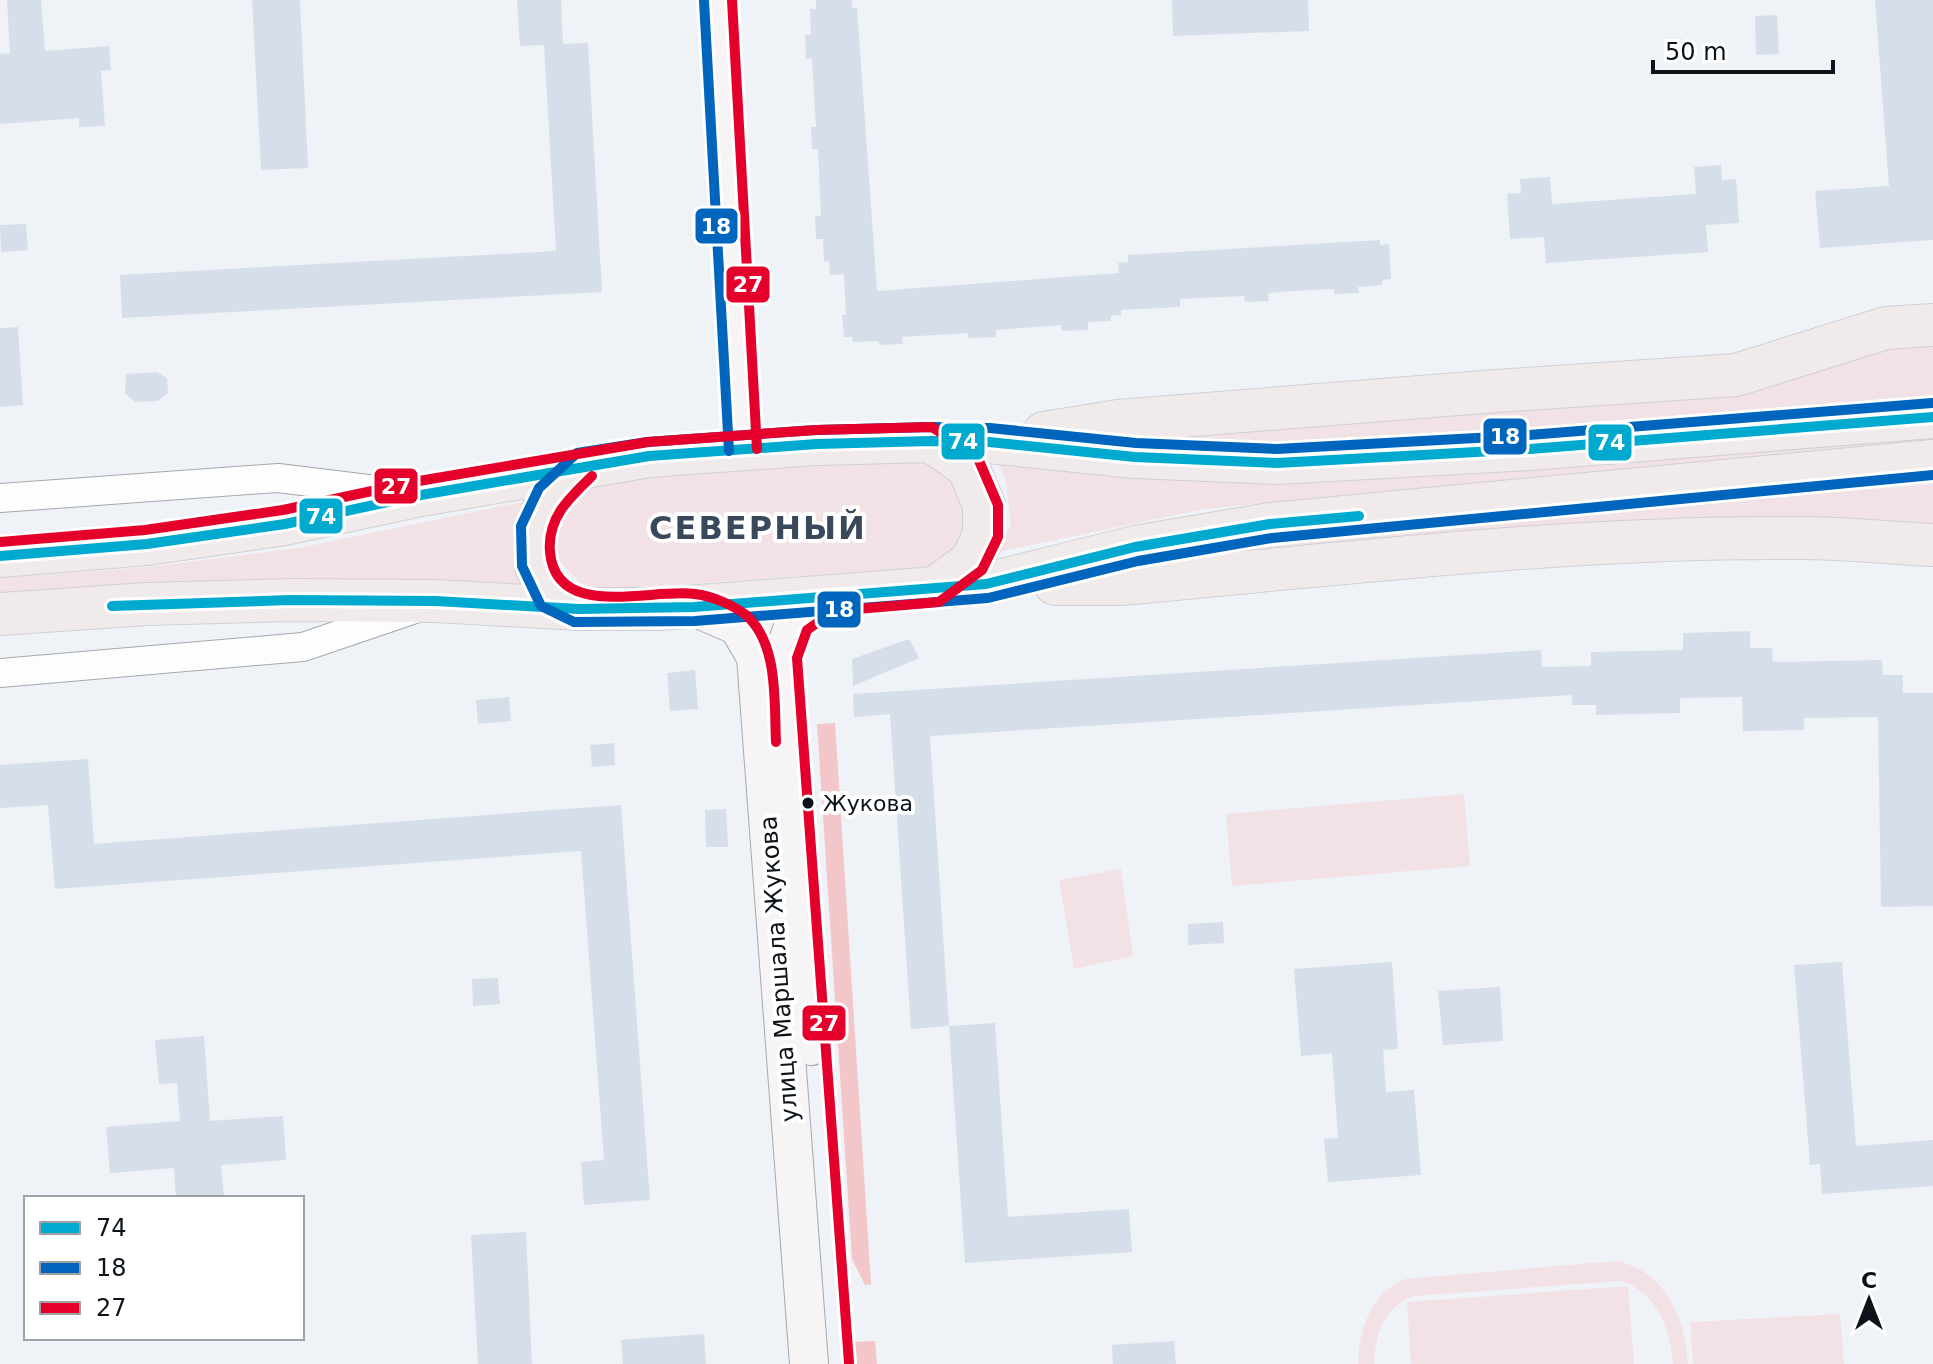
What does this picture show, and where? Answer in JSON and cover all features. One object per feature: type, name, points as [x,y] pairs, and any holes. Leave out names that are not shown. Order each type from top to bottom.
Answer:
[{"type":"main road","points":[[989,442],[1118,421],[1736,375],[1886,328],[1933,325]]},
{"type":"main road","points":[[0,556],[147,544],[285,524],[421,495],[649,456],[817,444],[931,441],[989,442],[1135,457],[1277,463],[1530,449],[1933,417]]},
{"type":"main road","points":[[931,441],[968,467],[984,505],[984,534],[972,561],[935,588]]},
{"type":"main road","points":[[986,584],[1135,547],[1270,524],[1933,461]]},
{"type":"main road","points":[[579,609],[551,596],[536,566],[535,529],[548,498],[583,466]]},
{"type":"main road","points":[[0,614],[147,604],[291,600],[436,601],[579,609],[694,607],[986,584],[1120,584],[1545,547],[1800,538],[1933,545]]},
{"type":"street","points":[[718,0],[743,450]]},
{"type":"street","points":[[0,498],[278,478],[421,495]]},
{"type":"street","name":"улица Маршала Жукова","points":[[829,597],[795,621],[783,656],[835,1364]]},
{"type":"street","points":[[0,673],[303,647],[436,601]]},
{"type":"street","name":"улица Маршала Жукова","points":[[694,607],[738,626],[756,657],[809,1364]]},
{"type":"shaded area","points":[[1933,343],[1933,399],[1391,443],[1165,442],[1167,432]]},
{"type":"shaded area","points":[[1933,431],[1933,446],[1582,473],[1204,509],[998,552],[1011,525],[1006,480],[994,456]]},
{"type":"shaded area","points":[[914,458],[946,473],[959,489],[966,509],[965,530],[958,544],[927,567],[604,590],[580,583],[556,557],[556,529],[561,510],[574,494],[598,480]]},
{"type":"shaded area","points":[[1933,484],[1933,529],[1142,560],[1272,539]]},
{"type":"shaded area","points":[[526,501],[519,547],[522,592],[0,599],[0,578],[147,567],[299,548]]},
{"type":"shaded area","points":[[835,723],[871,1284],[865,1285],[852,1259],[817,724]]},
{"type":"shaded area","points":[[1464,794],[1470,866],[1232,886],[1226,814]]},
{"type":"shaded area","points":[[1121,869],[1133,956],[1074,969],[1059,880]]},
{"type":"shaded area","points":[[1616,1261],[1648,1275],[1670,1299],[1683,1330],[1688,1364],[1673,1364],[1669,1338],[1660,1314],[1644,1294],[1621,1281],[1414,1296],[1395,1307],[1383,1323],[1376,1343],[1374,1364],[1358,1364],[1364,1325],[1375,1303],[1393,1285],[1405,1279]]},
{"type":"shaded area","points":[[1628,1286],[1634,1364],[1411,1364],[1407,1302]]},
{"type":"shaded area","points":[[1840,1314],[1844,1364],[1693,1364],[1690,1322]]},
{"type":"shaded area","points":[[875,1341],[877,1364],[854,1364],[852,1342]]},
{"type":"building","points":[[7,0],[41,0],[45,51],[109,46],[111,70],[101,71],[105,126],[79,127],[79,118],[0,124],[0,54],[10,53]]},
{"type":"building","points":[[252,0],[300,0],[308,168],[261,170]]},
{"type":"building","points":[[517,0],[561,0],[563,44],[588,43],[602,292],[122,318],[120,275],[556,251],[544,45],[520,46]]},
{"type":"building","points":[[816,0],[852,0],[852,8],[857,8],[877,291],[1119,273],[1118,263],[1128,262],[1128,255],[1380,240],[1380,245],[1389,244],[1391,279],[1382,280],[1382,285],[1358,287],[1359,293],[1334,294],[1334,289],[1293,291],[1268,293],[1269,301],[1245,302],[1244,296],[1180,299],[1180,307],[1121,310],[1121,315],[1111,316],[1111,321],[1088,322],[1088,330],[1062,331],[1061,325],[996,330],[996,337],[968,338],[968,333],[902,337],[903,344],[853,342],[852,337],[844,337],[844,274],[830,275],[829,261],[824,262],[823,239],[816,239],[815,216],[821,216],[818,149],[812,149],[811,127],[816,127],[812,58],[806,59],[805,35],[811,35],[810,9],[816,9]]},
{"type":"building","points":[[1172,0],[1308,0],[1309,31],[1173,36]]},
{"type":"building","points":[[1875,0],[1933,0],[1933,240],[1820,248],[1815,191],[1889,186]]},
{"type":"building","points":[[1777,15],[1779,54],[1756,55],[1755,16]]},
{"type":"building","points":[[1721,165],[1722,180],[1736,179],[1739,223],[1706,225],[1708,252],[1546,263],[1544,237],[1510,239],[1507,194],[1521,193],[1520,179],[1550,177],[1552,204],[1696,194],[1694,167]]},
{"type":"building","points":[[26,224],[28,250],[1,252],[0,225]]},
{"type":"building","points":[[18,327],[23,405],[0,407],[0,328]]},
{"type":"building","points":[[157,372],[167,378],[168,393],[158,401],[135,402],[125,393],[126,374]]},
{"type":"building","points":[[1750,631],[1750,648],[1772,648],[1773,662],[1882,660],[1883,675],[1903,675],[1903,693],[1933,693],[1933,906],[1881,907],[1878,717],[1804,718],[1804,730],[1743,731],[1742,697],[1680,698],[1680,713],[1596,715],[1596,705],[1572,705],[1572,695],[930,736],[949,1026],[911,1029],[890,714],[854,717],[853,694],[1541,650],[1542,667],[1591,666],[1591,652],[1683,650],[1683,633]]},
{"type":"building","points":[[909,639],[919,658],[853,686],[852,659]]},
{"type":"building","points":[[695,670],[698,709],[670,711],[667,673]]},
{"type":"building","points":[[509,697],[511,721],[478,724],[476,700]]},
{"type":"building","points":[[614,743],[615,765],[592,767],[590,745]]},
{"type":"building","points":[[88,759],[94,844],[621,805],[650,1200],[584,1205],[581,1162],[604,1160],[581,851],[55,889],[48,805],[0,808],[0,765]]},
{"type":"building","points":[[726,809],[728,847],[706,847],[705,810]]},
{"type":"building","points":[[1223,922],[1224,943],[1188,945],[1188,924]]},
{"type":"building","points":[[1392,962],[1398,1049],[1383,1050],[1386,1092],[1414,1090],[1421,1175],[1328,1182],[1324,1139],[1338,1138],[1332,1053],[1301,1056],[1294,969]]},
{"type":"building","points":[[1842,962],[1856,1146],[1933,1140],[1933,1186],[1822,1194],[1820,1164],[1810,1165],[1794,965]]},
{"type":"building","points":[[498,978],[500,1004],[473,1006],[472,979]]},
{"type":"building","points":[[1500,987],[1503,1041],[1443,1045],[1438,991]]},
{"type":"building","points":[[995,1023],[1008,1217],[1129,1209],[1132,1252],[965,1263],[949,1026]]},
{"type":"building","points":[[204,1036],[210,1121],[283,1116],[286,1160],[221,1165],[224,1196],[176,1196],[174,1168],[110,1173],[106,1127],[180,1121],[177,1083],[159,1084],[155,1040]]},
{"type":"building","points":[[526,1232],[532,1364],[478,1364],[471,1235]]},
{"type":"building","points":[[704,1334],[706,1364],[623,1364],[621,1340]]},
{"type":"building","points":[[1174,1341],[1176,1364],[1113,1364],[1112,1345]]},
{"type":"transit line","name":"27","points":[[732,0],[757,449]]},
{"type":"transit line","name":"18","points":[[704,1],[729,451]]},
{"type":"transit line","name":"18","points":[[1932,403],[1529,435],[1277,449],[1136,443],[990,428],[931,427],[816,430],[647,442],[577,453],[539,488],[521,526],[522,566],[541,606],[574,622],[695,621],[988,598],[1138,561],[1272,538],[1933,475]]},
{"type":"transit line","name":"74","points":[[0,556],[147,544],[285,524],[421,495],[649,456],[817,444],[931,441],[989,442],[1135,457],[1277,463],[1530,449],[1933,417]]},
{"type":"transit line","name":"27","points":[[0,542],[145,530],[283,510],[419,481],[648,442],[816,430],[932,427],[977,456],[998,505],[998,537],[982,570],[939,602],[834,611],[807,630],[797,658],[849,1363]]},
{"type":"transit line","name":"27","points":[[592,476],[561,510],[552,529],[550,552],[556,573],[569,587],[587,594],[608,597],[695,594],[722,602],[746,615],[757,627],[769,658],[773,675],[776,742]]},
{"type":"transit line","name":"74","points":[[112,606],[291,600],[436,601],[579,609],[694,607],[986,584],[1135,547],[1270,524],[1359,516]]},
{"type":"place","name":"Жукова","points":[[808,803]]},
{"type":"district","name":"СЕВЕРНЫЙ","points":[[758,528]]}]
